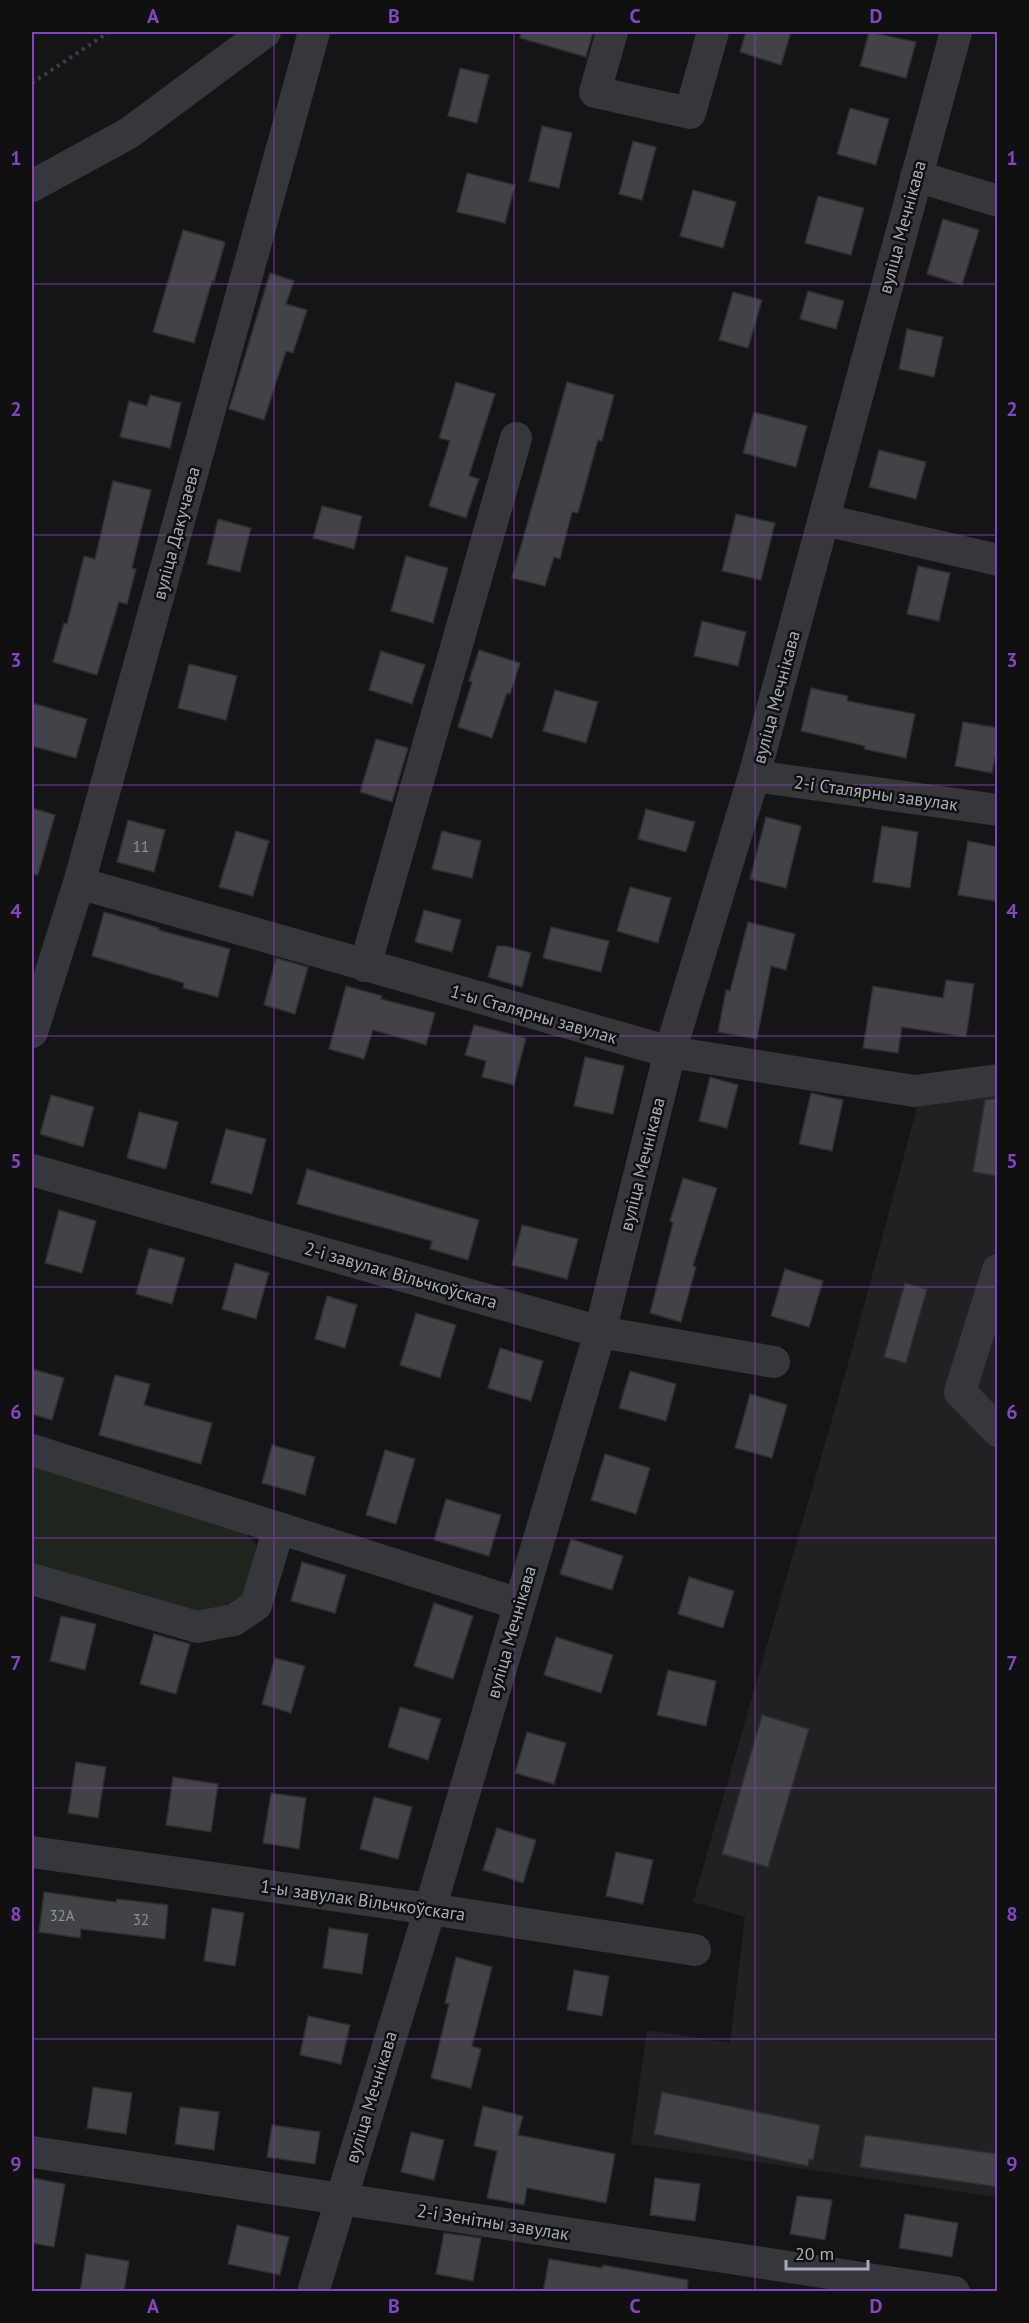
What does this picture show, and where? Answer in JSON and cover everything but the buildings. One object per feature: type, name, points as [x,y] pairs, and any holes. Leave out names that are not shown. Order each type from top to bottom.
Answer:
[{"type":"street","points":[[32,186],[129,134],[265,32]]},
{"type":"street","name":"вуліца Дакучаева","points":[[32,1032],[79,883],[314,32]]},
{"type":"street","points":[[612,32],[595,92],[690,113],[713,32]]},
{"type":"street","name":"вуліца Мечнікава","points":[[313,2292],[339,2199],[430,1909],[600,1332],[670,1052],[754,776],[956,32]]},
{"type":"street","points":[[916,176],[998,201]]},
{"type":"street","points":[[365,966],[516,438]]},
{"type":"street","points":[[825,520],[998,560]]},
{"type":"street","name":"2-і Сталярны завулак","points":[[754,776],[998,810]]},
{"type":"street","name":"1-ы Сталярны завулак","points":[[79,883],[670,1052],[914,1091],[998,1080]]},
{"type":"street","name":"2-і завулак Вільчкоўскага","points":[[32,1170],[600,1332],[774,1362]]},
{"type":"street","points":[[998,1270],[960,1392],[998,1431]]},
{"type":"street","points":[[32,1450],[519,1604]]},
{"type":"street","points":[[32,1579],[197,1627],[234,1620],[256,1605],[279,1528]]},
{"type":"street","name":"1-ы завулак Вільчкоўскага","points":[[32,1852],[430,1909],[695,1950]]},
{"type":"street","name":"2-і Зенітны завулак","points":[[32,2152],[954,2292]]},
{"type":"path","points":[[32,83],[109,32]]},
{"type":"shaded area","points":[[997,1092],[997,2197],[631,2144],[647,2030],[730,2043],[745,1917],[693,1902],[852,1350],[919,1100]]},
{"type":"shaded area","points":[[32,1467],[244,1531],[256,1545],[254,1568],[244,1594],[212,1614],[185,1612],[32,1566]]}]
